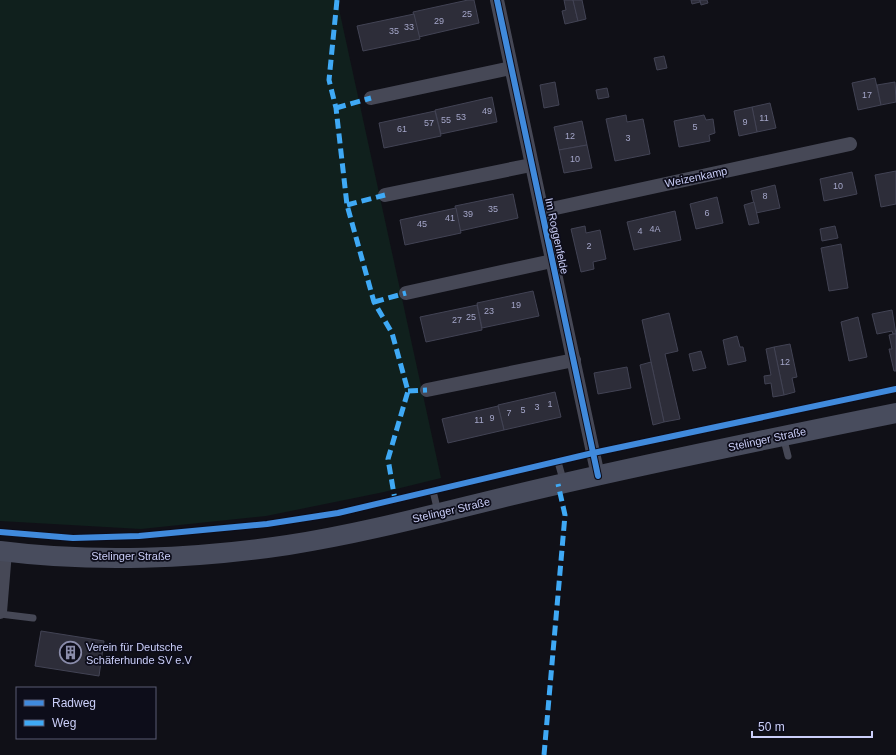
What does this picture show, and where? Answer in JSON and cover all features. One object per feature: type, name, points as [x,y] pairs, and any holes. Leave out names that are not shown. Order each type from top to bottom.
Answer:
[{"type":"main road","name":"Stelinger Straße","points":[[2,552],[65,556],[164,557],[287,545],[438,513],[564,483],[896,413]]},
{"type":"street","name":"Im Roggenfelde","points":[[497,0],[598,476]]},
{"type":"street","points":[[371,98],[511,68]]},
{"type":"street","name":"Weizenkamp","points":[[542,211],[850,144]]},
{"type":"street","points":[[385,195],[531,165]]},
{"type":"street","name":"Im Roggenfelde","points":[[406,293],[552,261]]},
{"type":"street","points":[[427,390],[574,360]]},
{"type":"street","points":[[0,613],[2,552]]},
{"type":"lane","points":[[783,436],[788,456]]},
{"type":"lane","points":[[558,462],[564,483]]},
{"type":"lane","points":[[433,491],[438,513]]},
{"type":"lane","points":[[0,613],[33,618]]},
{"type":"shaded area","points":[[0,0],[337,0],[441,478],[384,492],[266,516],[141,529],[0,521]]},
{"type":"building","points":[[474,0],[479,23],[419,37],[413,12]]},
{"type":"building","points":[[564,0],[573,0],[578,21],[565,24],[562,11],[566,10]]},
{"type":"building","points":[[573,0],[582,0],[586,19],[578,21]]},
{"type":"building","points":[[691,0],[700,0],[700,2],[692,4]]},
{"type":"building","points":[[700,0],[707,0],[708,3],[701,5]]},
{"type":"building","points":[[414,14],[420,39],[363,51],[357,26]]},
{"type":"building","points":[[664,56],[667,68],[657,70],[654,58]]},
{"type":"building","points":[[875,78],[881,105],[858,110],[852,83]]},
{"type":"building","points":[[555,82],[559,105],[544,108],[540,85]]},
{"type":"building","points":[[895,82],[896,102],[881,105],[877,85]]},
{"type":"building","points":[[607,88],[609,97],[598,99],[596,90]]},
{"type":"building","points":[[492,97],[497,122],[441,134],[435,110]]},
{"type":"building","points":[[770,103],[776,128],[757,132],[752,107]]},
{"type":"building","points":[[752,107],[757,132],[739,136],[734,111]]},
{"type":"building","points":[[435,111],[441,136],[384,148],[379,123]]},
{"type":"building","points":[[626,115],[627,122],[643,119],[650,154],[615,161],[606,119]]},
{"type":"building","points":[[704,115],[706,120],[713,119],[715,133],[709,135],[710,141],[679,147],[674,121]]},
{"type":"building","points":[[582,121],[587,145],[559,150],[554,127]]},
{"type":"building","points":[[587,145],[592,168],[564,173],[559,150]]},
{"type":"building","points":[[896,171],[896,204],[881,207],[875,175]]},
{"type":"building","points":[[852,172],[857,194],[824,201],[820,179]]},
{"type":"building","points":[[775,185],[780,208],[756,213],[751,191]]},
{"type":"building","points":[[513,194],[518,218],[460,231],[455,206]]},
{"type":"building","points":[[717,197],[723,223],[696,229],[690,204]]},
{"type":"building","points":[[754,202],[759,223],[749,225],[744,205]]},
{"type":"building","points":[[456,208],[461,233],[405,245],[400,220]]},
{"type":"building","points":[[675,211],[681,240],[634,250],[627,222]]},
{"type":"building","points":[[585,226],[586,233],[600,230],[606,259],[593,262],[594,269],[581,272],[571,229]]},
{"type":"building","points":[[835,226],[838,238],[822,241],[820,229]]},
{"type":"building","points":[[841,244],[848,288],[829,291],[821,248]]},
{"type":"building","points":[[533,291],[539,316],[482,328],[477,303]]},
{"type":"building","points":[[477,305],[482,330],[426,342],[420,317]]},
{"type":"building","points":[[892,310],[896,334],[893,334],[892,331],[877,334],[872,314]]},
{"type":"building","points":[[669,313],[678,351],[665,354],[680,419],[664,422],[642,320]]},
{"type":"building","points":[[858,317],[867,357],[849,361],[841,322]]},
{"type":"building","points":[[896,334],[896,371],[894,371],[889,349],[892,349],[889,335]]},
{"type":"building","points":[[737,336],[740,347],[743,347],[746,361],[728,365],[723,340]]},
{"type":"building","points":[[790,344],[797,377],[792,378],[795,392],[784,395],[774,347]]},
{"type":"building","points":[[774,347],[784,395],[773,397],[771,383],[765,384],[764,376],[771,375],[766,349]]},
{"type":"building","points":[[701,351],[706,368],[693,371],[689,354]]},
{"type":"building","points":[[651,362],[664,422],[653,425],[640,365]]},
{"type":"building","points":[[627,367],[631,388],[598,394],[594,373]]},
{"type":"building","points":[[555,392],[561,417],[504,430],[498,405]]},
{"type":"building","points":[[498,406],[504,430],[448,443],[442,419]]},
{"type":"building","name":"Verein für Deutsche Schäferhunde SV e.V","points":[[41,631],[104,641],[99,676],[35,666]]},
{"type":"marked path","points":[[337,0],[329,80],[336,108],[347,205],[374,302],[392,333],[408,391],[388,459],[395,500]]},
{"type":"marked path","points":[[336,108],[371,98]]},
{"type":"marked path","points":[[347,205],[385,195]]},
{"type":"marked path","points":[[374,302],[406,293]]},
{"type":"marked path","points":[[408,391],[427,390]]},
{"type":"marked path","points":[[544,755],[565,515],[558,484]]},
{"type":"cycle path","points":[[497,0],[598,476]]},
{"type":"cycle path","points":[[0,532],[73,538],[139,536],[267,524],[338,513],[593,453],[896,389]]},
{"type":"place","name":"Verein für Deutsche Schäferhunde SV e.V","points":[[70,653]]}]
